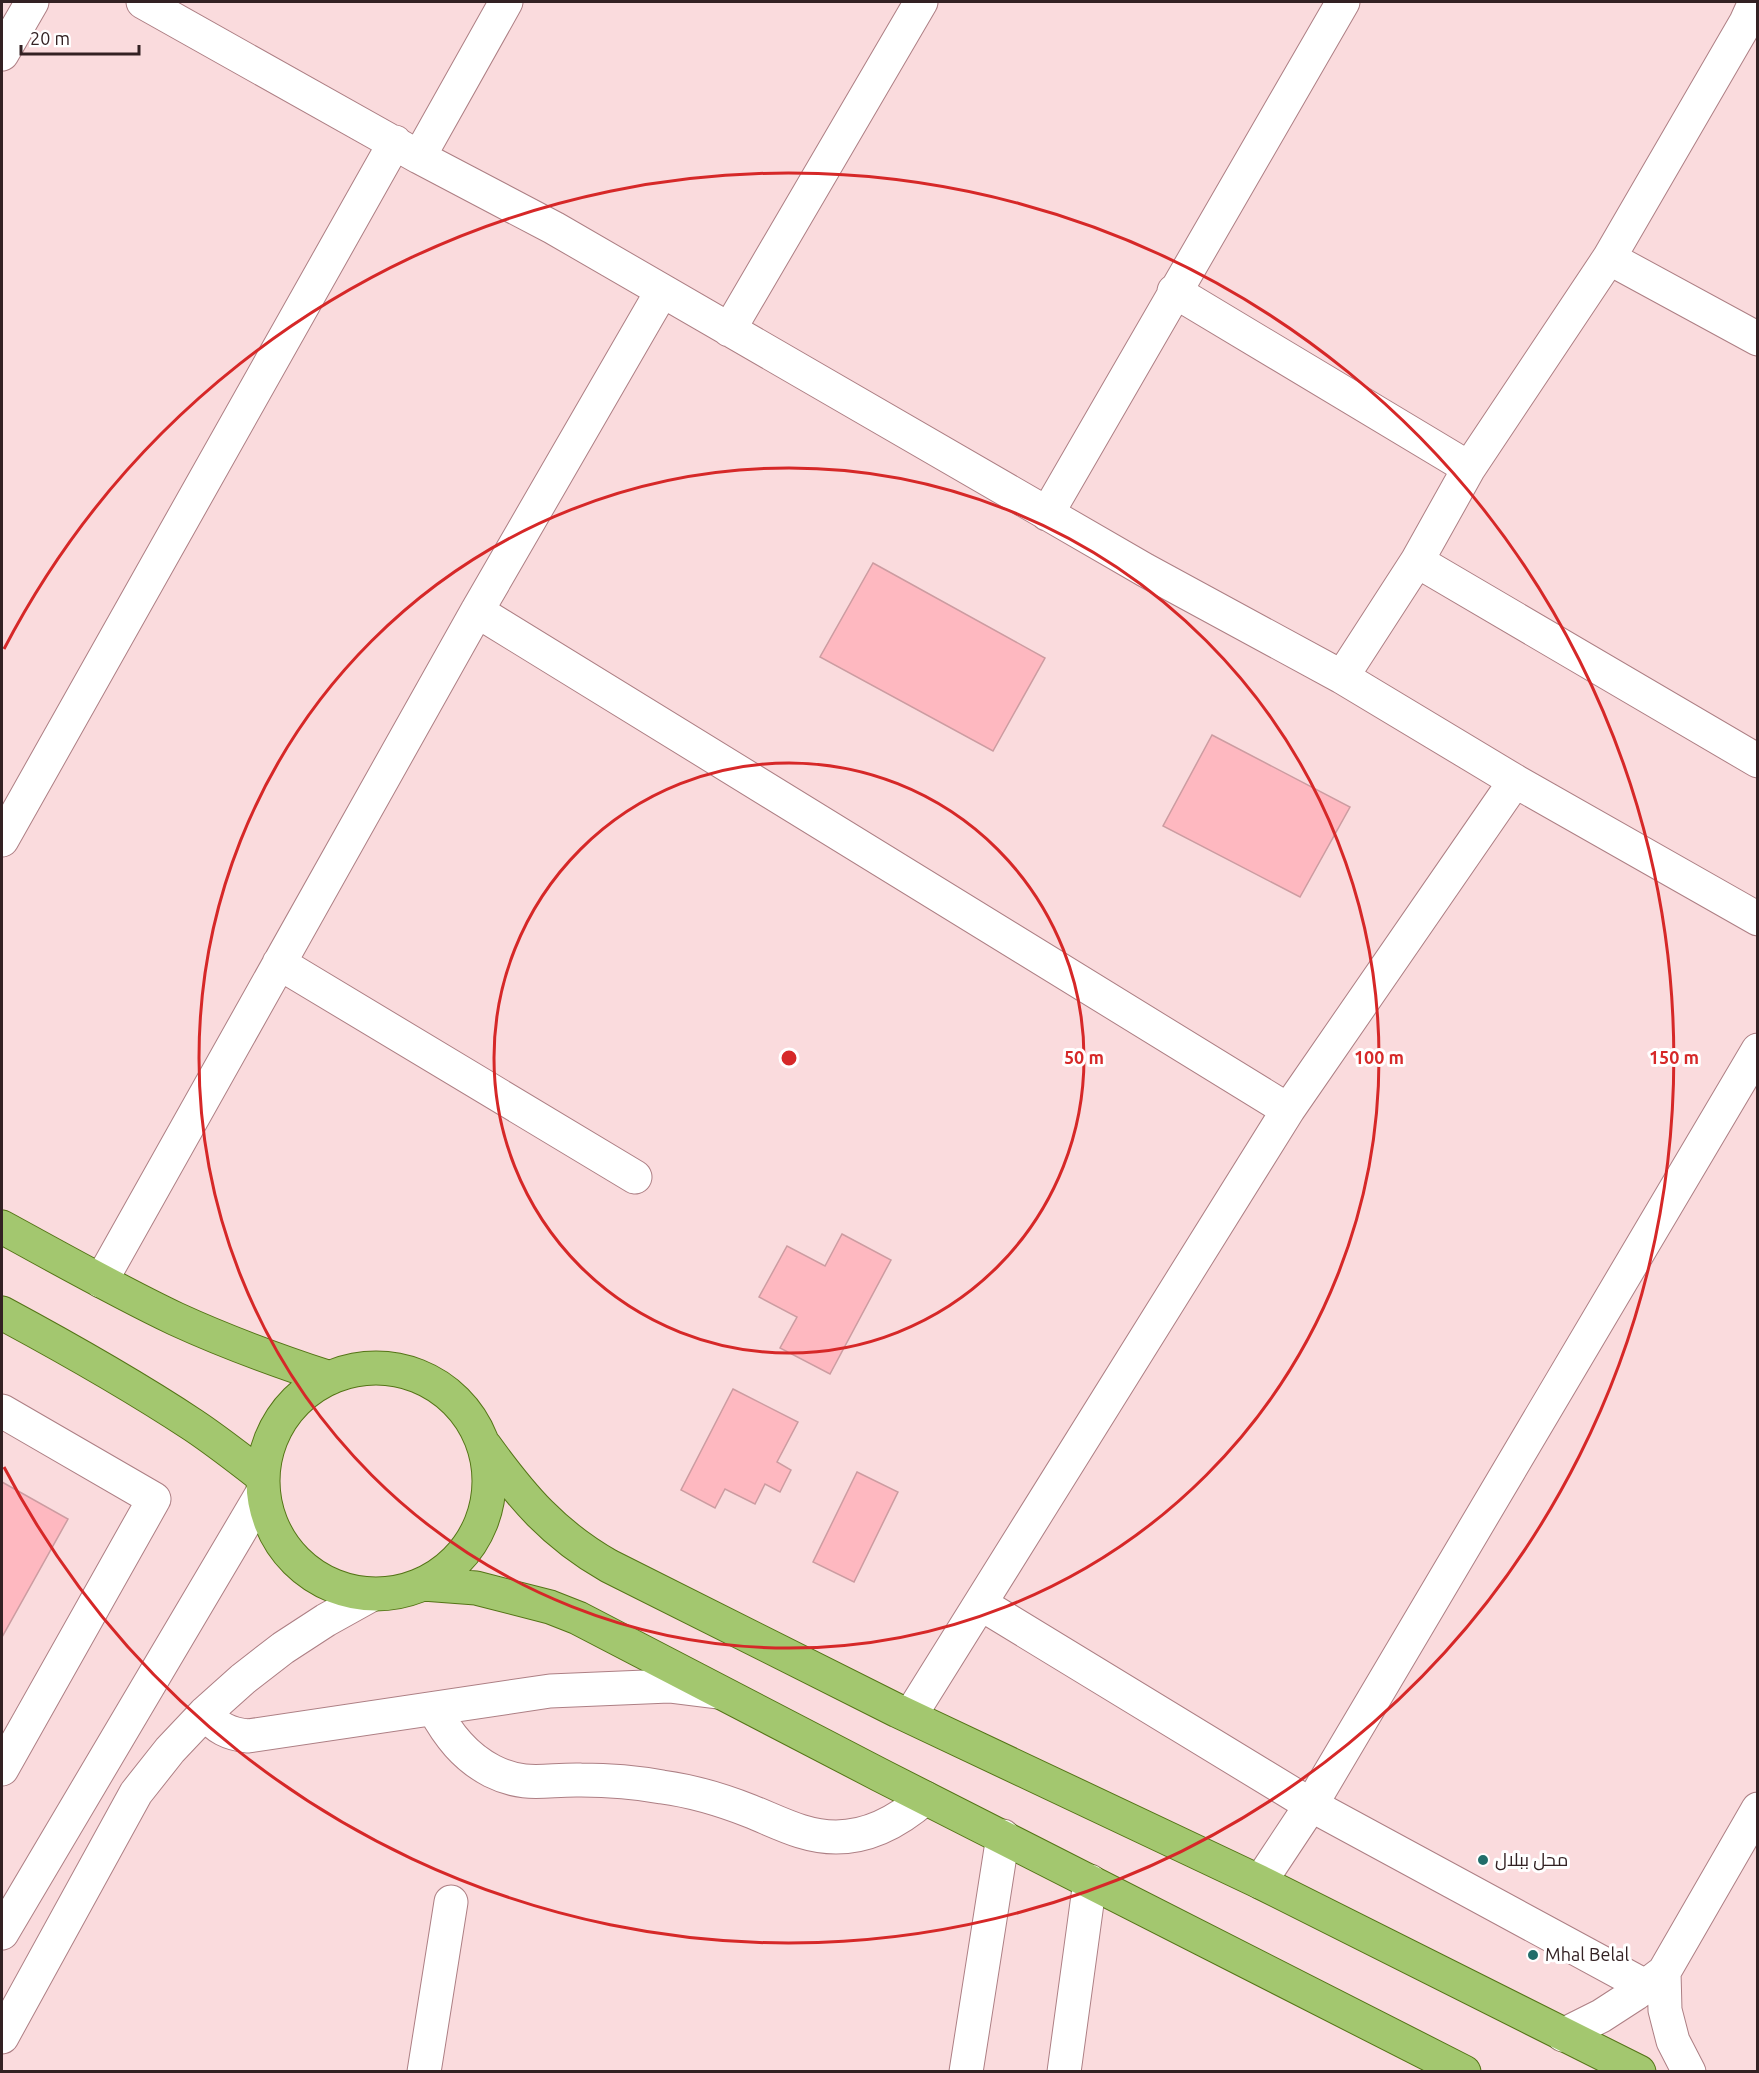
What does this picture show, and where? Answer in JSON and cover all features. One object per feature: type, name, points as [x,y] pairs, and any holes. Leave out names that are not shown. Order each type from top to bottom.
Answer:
[{"type":"main road","points":[[2,1227],[176,1319],[253,1352],[330,1378]]},
{"type":"main road","points":[[2,1313],[60,1344],[195,1426],[263,1484]]},
{"type":"main road","points":[[485,1446],[490,1473],[488,1501],[480,1527],[466,1551],[447,1570],[423,1584],[398,1593],[371,1595],[344,1591],[320,1580],[297,1564],[281,1543],[269,1518],[263,1484],[267,1452],[290,1408],[309,1391],[330,1378],[356,1369],[384,1368],[410,1373],[435,1384],[456,1400],[473,1421],[485,1446],[518,1490],[555,1530],[584,1552],[910,1716],[1260,1882],[1639,2072]]},
{"type":"main road","points":[[423,1584],[476,1588],[550,1607],[578,1618],[717,1692],[1464,2072]]},
{"type":"street","points":[[2,54],[32,2]]},
{"type":"street","points":[[144,2],[407,150],[554,228],[1144,570],[1342,677],[1515,782],[1758,919]]},
{"type":"street","points":[[2,840],[407,150],[506,2]]},
{"type":"street","points":[[729,330],[921,2]]},
{"type":"street","points":[[1047,514],[1342,2]]},
{"type":"street","points":[[1342,677],[1417,561],[1469,468],[1609,258],[1746,22],[1755,2]]},
{"type":"street","points":[[1609,258],[1758,339]]},
{"type":"street","points":[[101,1281],[477,611],[662,291]]},
{"type":"street","points":[[1174,291],[1469,468]]},
{"type":"street","points":[[1417,561],[1758,761]]},
{"type":"street","points":[[477,611],[1288,1110]]},
{"type":"street","points":[[910,1716],[1288,1110],[1515,782]]},
{"type":"street","points":[[279,963],[635,1177]]},
{"type":"street","points":[[1260,1882],[1311,1805],[1758,1050]]},
{"type":"street","points":[[2,1411],[154,1499],[11,1728],[2,1769]]},
{"type":"street","points":[[2,1933],[263,1484]]},
{"type":"street","points":[[2,2037],[136,1793],[170,1750],[205,1713],[283,1648],[326,1620],[371,1595]]},
{"type":"street","points":[[981,1604],[1311,1805],[1655,1979],[1673,2041],[1689,2072]]},
{"type":"street","points":[[205,1713],[223,1730],[235,1735],[248,1736],[550,1690],[669,1686],[717,1692]]},
{"type":"street","points":[[434,1709],[444,1728],[473,1760],[512,1779],[533,1783],[577,1779],[621,1781],[665,1787],[707,1797],[813,1835],[862,1834],[886,1826],[907,1814],[925,1798]]},
{"type":"street","points":[[125,1724],[170,1750]]},
{"type":"street","points":[[1563,2035],[1601,2016],[1655,1979],[1758,1809]]},
{"type":"street","points":[[966,2072],[1003,1836]]},
{"type":"street","points":[[1064,2072],[1090,1881]]},
{"type":"street","points":[[424,2072],[451,1902]]},
{"type":"building","points":[[873,563],[1045,658],[993,751],[820,657]]},
{"type":"building","points":[[1212,735],[1350,807],[1300,897],[1163,826]]},
{"type":"building","points":[[842,1234],[891,1260],[830,1374],[780,1348],[797,1317],[759,1297],[787,1246],[825,1266]]},
{"type":"building","points":[[733,1389],[798,1422],[777,1462],[791,1470],[780,1492],[765,1484],[755,1504],[725,1489],[715,1508],[681,1490]]},
{"type":"building","points":[[857,1472],[898,1492],[854,1582],[813,1562]]},
{"type":"building","points":[[2,1482],[68,1519],[2,1637]]},
{"type":"place","name":"محل ببلال","points":[[1483,1860]]},
{"type":"place","name":"Mhal Belal","points":[[1533,1955]]}]
